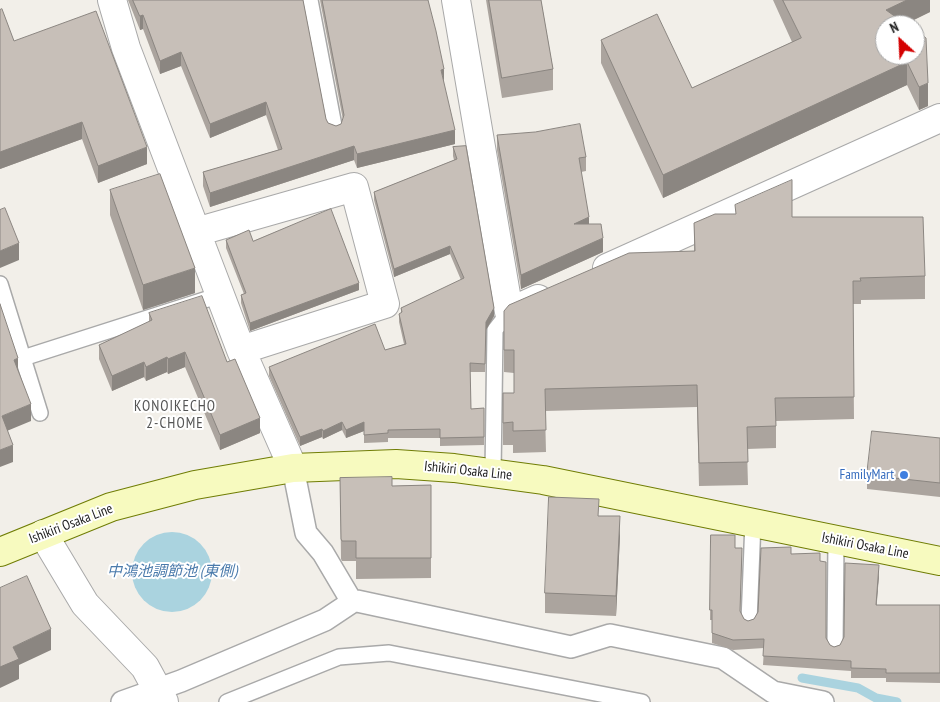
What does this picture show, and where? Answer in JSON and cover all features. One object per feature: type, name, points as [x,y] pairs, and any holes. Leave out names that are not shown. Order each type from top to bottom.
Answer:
[{"type":"main road","name":"Ishikiri Osaka Line","points":[[0,552],[110,507],[194,485],[293,468],[396,464],[494,473],[586,488],[940,561]]},
{"type":"street","points":[[112,0],[126,48],[241,350],[293,468],[306,533],[323,553],[352,602]]},
{"type":"street","points":[[456,0],[509,312],[940,118]]},
{"type":"street","points":[[196,232],[354,187],[385,304],[241,350]]},
{"type":"street","points":[[43,534],[85,604],[145,667],[161,696]]},
{"type":"street","points":[[122,702],[161,696],[325,620],[352,602],[361,602],[572,647],[610,635],[723,658],[773,692],[823,702]]},
{"type":"lane","points":[[310,0],[335,130]]},
{"type":"lane","points":[[0,284],[40,412]]},
{"type":"lane","points":[[23,358],[220,295]]},
{"type":"lane","points":[[494,473],[495,330],[509,312]]},
{"type":"lane","points":[[749,621],[753,522]]},
{"type":"lane","points":[[835,647],[836,541]]},
{"type":"lane","points":[[227,702],[340,658],[389,653],[642,702]]},
{"type":"water","name":"中鴻池調節池 (東側)","points":[[172,532],[187,535],[200,544],[209,557],[212,572],[209,587],[200,600],[187,609],[172,612],[157,609],[144,600],[135,587],[132,572],[135,557],[144,544],[157,535]]},
{"type":"building","points":[[133,0],[303,0],[326,119],[328,123],[336,126],[341,124],[344,115],[322,0],[428,0],[444,69],[441,70],[455,130],[357,154],[354,146],[210,193],[203,172],[282,149],[266,102],[210,124],[181,52],[160,61],[143,15],[140,16]]},
{"type":"building","points":[[489,0],[541,0],[553,69],[502,78]]},
{"type":"building","points":[[783,0],[907,0],[886,10],[893,15],[875,15],[875,65],[901,65],[663,175],[601,40],[657,14],[692,88],[801,38]]},
{"type":"building","points":[[2,9],[14,41],[96,11],[147,147],[98,166],[82,122],[0,152],[0,10]]},
{"type":"building","points":[[925,37],[928,83],[919,87],[908,65],[925,65]]},
{"type":"building","points":[[580,124],[586,157],[579,158],[589,217],[574,224],[601,224],[603,238],[521,275],[497,135],[535,132]]},
{"type":"building","points":[[466,146],[494,308],[486,322],[485,364],[470,363],[471,409],[484,408],[484,437],[440,438],[440,429],[388,430],[388,433],[364,435],[364,422],[346,430],[342,422],[323,431],[322,429],[300,437],[269,367],[375,324],[385,350],[406,344],[399,314],[402,312],[401,308],[464,278],[450,246],[394,269],[374,192],[457,159],[453,147]]},
{"type":"building","points":[[160,174],[195,268],[143,285],[110,190]]},
{"type":"building","points":[[792,180],[792,217],[923,217],[925,276],[860,278],[861,281],[853,281],[854,397],[775,398],[776,426],[747,427],[748,462],[699,463],[697,385],[545,389],[546,430],[513,431],[513,422],[503,423],[503,393],[514,393],[514,350],[504,350],[504,311],[509,305],[629,253],[695,251],[694,223],[715,214],[736,214],[735,205]]},
{"type":"building","points":[[5,208],[19,243],[0,251],[0,210]]},
{"type":"building","points":[[331,209],[359,283],[250,323],[241,295],[246,293],[226,240],[249,230],[253,241]]},
{"type":"building","points":[[202,296],[227,362],[235,359],[260,418],[220,435],[185,352],[168,359],[167,357],[146,367],[144,362],[112,376],[99,345],[152,320],[149,313]]},
{"type":"building","points":[[0,304],[18,358],[14,360],[31,404],[2,416],[13,445],[0,450]]},
{"type":"building","points":[[872,431],[940,438],[940,483],[867,475]]},
{"type":"building","points":[[392,477],[392,486],[431,485],[431,558],[356,558],[356,541],[342,541],[341,539],[340,478]]},
{"type":"building","points":[[549,497],[599,499],[598,516],[620,516],[616,596],[545,593]]},
{"type":"building","points":[[711,535],[735,535],[735,548],[742,548],[740,611],[744,619],[748,621],[754,619],[758,612],[761,548],[791,547],[791,554],[820,553],[820,561],[826,562],[826,638],[830,645],[834,647],[840,645],[844,637],[845,563],[879,565],[876,605],[940,605],[940,673],[886,673],[886,669],[851,668],[851,661],[763,656],[764,639],[733,640],[712,633],[712,610],[710,610]]},
{"type":"building","points":[[27,576],[51,629],[13,647],[19,659],[0,667],[0,588]]},
{"type":"waterway","points":[[802,678],[858,688],[876,698],[897,702]]},
{"type":"place","name":"FamilyMart","points":[[904,475]]},
{"type":"district","name":"KONOIKECHO 2-CHOME","points":[[175,416]]}]
